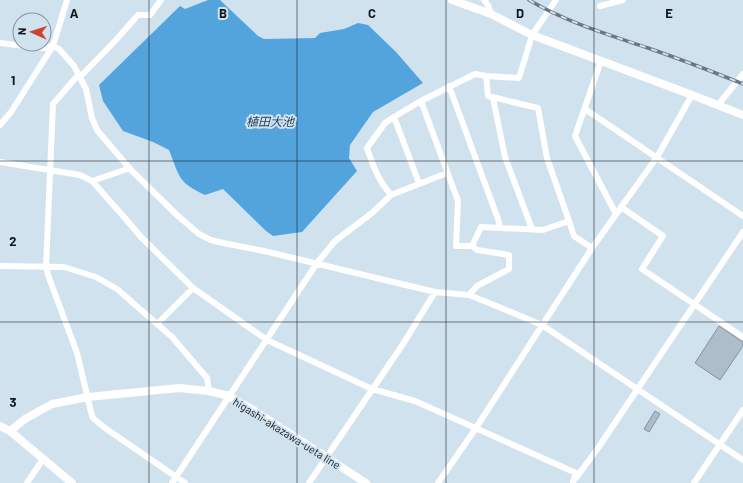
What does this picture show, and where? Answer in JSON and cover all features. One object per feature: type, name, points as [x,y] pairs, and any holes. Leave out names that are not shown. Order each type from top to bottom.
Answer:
[{"type":"main road","points":[[452,0],[491,14],[532,35],[743,115]]},
{"type":"main road","name":"higashi-akazawa-ueta line","points":[[10,431],[25,419],[52,404],[88,397],[179,388],[209,391],[229,396],[256,411],[366,483]]},
{"type":"main road","points":[[0,426],[10,431],[72,483]]},
{"type":"street","points":[[0,125],[11,112],[53,46],[67,0]]},
{"type":"street","points":[[161,0],[150,15],[138,15],[115,41],[79,75],[53,104],[46,266],[77,353],[92,416],[105,428],[185,483]]},
{"type":"street","points":[[484,0],[488,5],[491,14]]},
{"type":"street","points":[[391,195],[376,175],[366,148],[385,123],[421,101],[474,74],[519,78],[532,35],[556,0]]},
{"type":"street","points":[[600,6],[623,0]]},
{"type":"street","points":[[0,43],[42,48],[53,46],[59,49],[67,57],[86,89],[92,118],[98,130],[130,168],[178,216],[199,234],[211,240],[435,292],[469,294],[542,325],[638,388],[719,445],[743,460]]},
{"type":"street","points":[[601,61],[575,136],[616,214]]},
{"type":"street","points":[[718,105],[743,74]]},
{"type":"street","points":[[486,76],[488,96],[538,108],[547,158],[568,221],[574,236],[592,248]]},
{"type":"street","points":[[449,86],[500,227]]},
{"type":"street","points":[[438,483],[476,428],[592,248],[657,158],[692,95]]},
{"type":"street","points":[[494,98],[505,157],[532,229]]},
{"type":"street","points":[[421,101],[458,200],[456,246],[472,246],[477,250],[509,255],[509,269],[477,286],[469,294]]},
{"type":"street","points":[[585,109],[743,216]]},
{"type":"street","points":[[394,117],[419,183]]},
{"type":"street","points":[[0,162],[80,175],[92,181],[141,237],[193,288],[267,340],[372,389],[415,401],[576,473],[574,483]]},
{"type":"street","points":[[92,181],[130,168]]},
{"type":"street","points":[[172,483],[318,264],[335,242],[372,213],[391,195],[447,173]]},
{"type":"street","points":[[621,207],[663,236],[642,269],[743,337]]},
{"type":"street","points":[[472,246],[481,227],[543,230],[568,221]]},
{"type":"street","points":[[574,483],[743,232]]},
{"type":"street","points":[[0,266],[64,267],[96,277],[117,289],[172,337],[207,378],[209,391]]},
{"type":"street","points":[[157,324],[193,288]]},
{"type":"street","points":[[309,483],[403,344],[435,292]]},
{"type":"street","points":[[694,483],[743,410]]},
{"type":"street","points":[[27,483],[42,459]]},
{"type":"water","name":"植田大池","points":[[208,0],[220,0],[258,36],[264,39],[315,38],[320,33],[344,29],[358,23],[368,25],[396,52],[423,83],[373,112],[350,145],[349,158],[357,171],[302,232],[273,236],[223,189],[205,195],[196,190],[181,178],[169,150],[153,142],[123,131],[103,101],[99,85],[180,6],[185,9]]},
{"type":"building","points":[[719,326],[743,342],[743,346],[720,380],[695,363]]},
{"type":"building","points":[[655,411],[660,414],[649,432],[644,429]]},
{"type":"railway","points":[[529,0],[572,21],[672,56],[743,84]]}]
